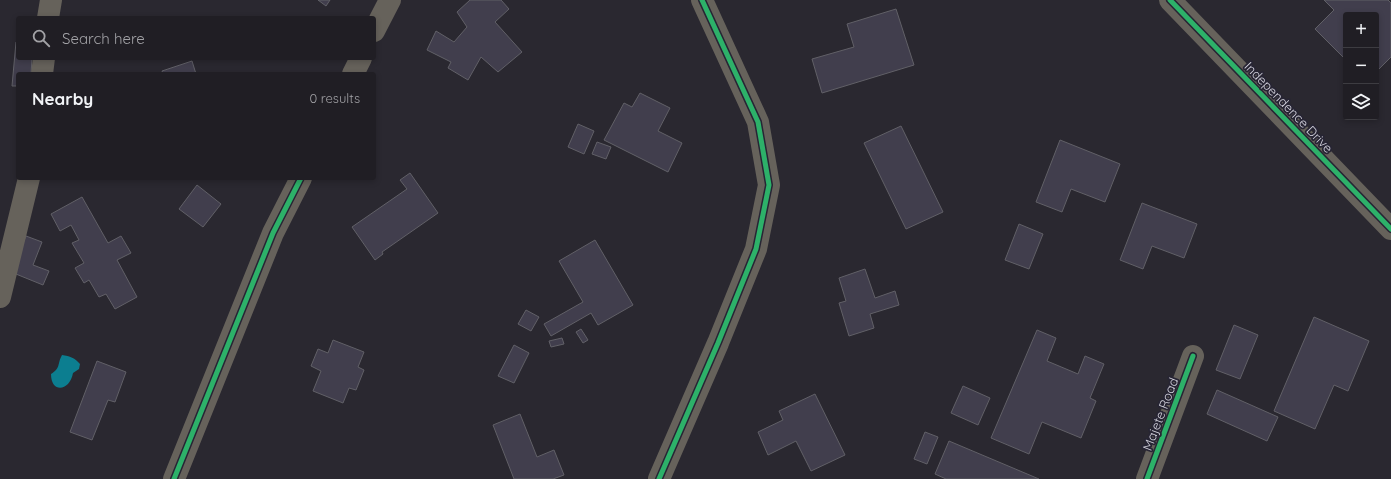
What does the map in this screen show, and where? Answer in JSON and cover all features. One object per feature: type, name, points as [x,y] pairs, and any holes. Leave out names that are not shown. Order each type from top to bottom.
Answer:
[{"type":"street","points":[[48,16],[51,0]]},
{"type":"street","points":[[376,27],[390,0]]},
{"type":"street","points":[[659,479],[718,343],[756,249],[768,185],[758,122],[702,0]]},
{"type":"street","name":"Independence Drive","points":[[1170,0],[1391,229]]},
{"type":"street","points":[[42,72],[44,60]]},
{"type":"street","points":[[354,72],[360,60]]},
{"type":"street","points":[[0,297],[28,180]]},
{"type":"street","points":[[174,479],[273,233],[300,180]]},
{"type":"street","name":"Majete Road","points":[[1146,479],[1193,356]]},
{"type":"water","points":[[62,355],[76,360],[80,364],[79,369],[73,373],[68,384],[61,388],[54,385],[51,374],[58,368]]},
{"type":"building","points":[[318,0],[330,0],[326,6]]},
{"type":"building","points":[[470,0],[501,0],[509,9],[495,22],[522,52],[498,72],[481,57],[468,80],[448,68],[451,62],[427,50],[436,31],[454,42],[467,27],[457,12]]},
{"type":"building","points":[[1324,0],[1388,0],[1391,3],[1391,57],[1379,69],[1379,12],[1343,12],[1343,57],[1315,29],[1334,10]]},
{"type":"building","points":[[896,9],[914,65],[822,93],[812,59],[854,47],[847,24]]},
{"type":"building","points":[[16,42],[16,60],[32,60],[31,72],[16,72],[16,86],[12,86]]},
{"type":"building","points":[[192,61],[195,72],[162,72]]},
{"type":"building","points":[[640,93],[670,108],[658,131],[682,143],[668,172],[604,140],[624,103],[632,107]]},
{"type":"building","points":[[578,124],[594,131],[584,154],[568,147]]},
{"type":"building","points":[[901,126],[943,212],[906,229],[864,143]]},
{"type":"building","points":[[1060,140],[1120,164],[1105,202],[1071,189],[1062,212],[1036,202]]},
{"type":"building","points":[[597,142],[611,147],[606,159],[592,154]]},
{"type":"building","points":[[410,173],[438,213],[382,252],[383,254],[375,260],[352,227],[407,189],[400,180]]},
{"type":"building","points":[[197,185],[221,204],[203,227],[179,209]]},
{"type":"building","points":[[82,197],[108,243],[121,236],[131,253],[117,260],[137,297],[115,309],[106,294],[99,297],[89,280],[84,283],[75,268],[84,263],[72,243],[79,240],[71,225],[60,231],[51,214]]},
{"type":"building","points":[[1142,203],[1197,224],[1184,258],[1152,246],[1143,269],[1120,260]]},
{"type":"building","points":[[1019,224],[1043,234],[1029,269],[1005,260]]},
{"type":"building","points":[[26,236],[42,242],[33,265],[49,271],[43,285],[11,272]]},
{"type":"building","points":[[595,240],[633,305],[598,325],[591,313],[551,336],[544,324],[583,302],[559,261]]},
{"type":"building","points":[[865,269],[875,298],[895,291],[899,305],[870,314],[874,328],[849,336],[839,303],[846,301],[839,278]]},
{"type":"building","points":[[526,310],[539,317],[531,331],[518,324]]},
{"type":"building","points":[[1314,317],[1369,341],[1348,391],[1334,385],[1315,429],[1274,411]]},
{"type":"building","points":[[1234,325],[1258,335],[1240,379],[1216,370]]},
{"type":"building","points":[[581,329],[588,340],[583,343],[576,332]]},
{"type":"building","points":[[1037,330],[1056,338],[1047,361],[1078,374],[1085,356],[1104,364],[1090,398],[1096,401],[1081,438],[1042,422],[1029,454],[991,438]]},
{"type":"building","points":[[562,338],[564,344],[551,347],[549,341]]},
{"type":"building","points":[[333,340],[364,352],[358,367],[364,370],[356,390],[349,388],[343,403],[313,391],[321,371],[311,366],[318,349],[328,353]]},
{"type":"building","points":[[514,345],[529,353],[514,383],[498,376]]},
{"type":"building","points":[[97,361],[126,372],[115,402],[108,400],[92,440],[70,432]]},
{"type":"building","points":[[963,386],[990,398],[978,425],[951,413]]},
{"type":"building","points":[[1217,390],[1278,417],[1267,441],[1207,414]]},
{"type":"building","points":[[815,394],[845,455],[811,471],[796,441],[768,455],[758,432],[783,420],[779,411]]},
{"type":"building","points":[[520,414],[537,457],[554,450],[564,475],[553,479],[514,479],[493,425]]},
{"type":"building","points":[[925,432],[938,437],[927,464],[914,459]]},
{"type":"building","points":[[949,441],[1039,479],[946,479],[935,474]]},
{"type":"cycle path","points":[[659,479],[718,343],[756,249],[769,185],[758,122],[702,0]]},
{"type":"cycle path","points":[[1170,0],[1391,229]]},
{"type":"cycle path","points":[[174,479],[273,233],[300,180]]},
{"type":"cycle path","points":[[1147,479],[1193,356]]}]
